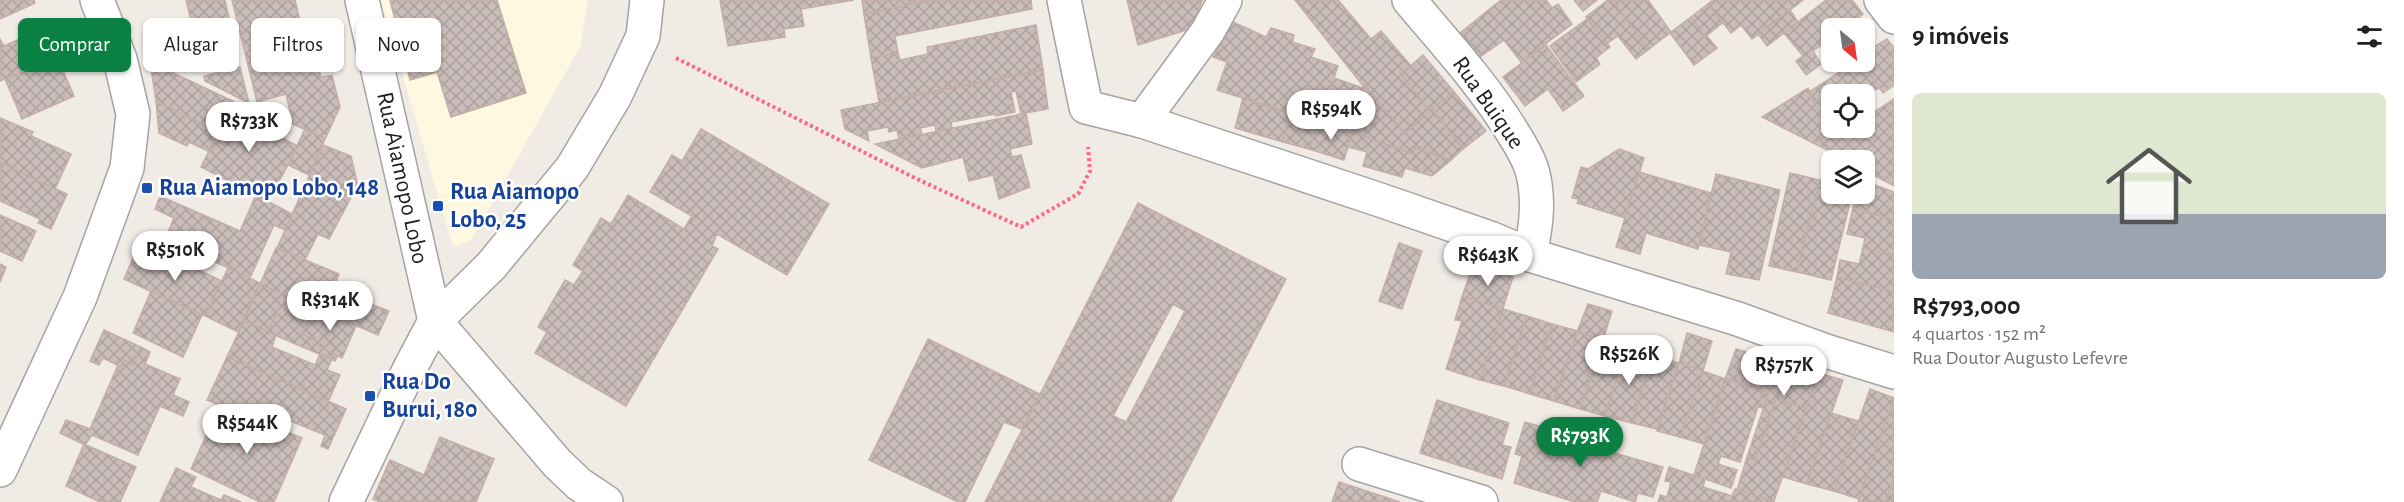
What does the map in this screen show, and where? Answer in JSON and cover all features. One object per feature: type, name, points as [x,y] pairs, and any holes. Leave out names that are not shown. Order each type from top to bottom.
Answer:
[{"type":"street","points":[[0,470],[80,297],[127,168],[134,114],[120,59],[97,0]]},
{"type":"street","name":"Rua Aiamopo Lobo","points":[[362,0],[435,321]]},
{"type":"street","points":[[346,502],[435,321],[491,266],[572,168],[615,96],[643,36],[647,0]]},
{"type":"street","points":[[1064,0],[1086,107],[1142,121],[1380,200],[1490,238],[1530,255],[1738,319],[1826,351],[1894,372]]},
{"type":"street","points":[[1142,121],[1208,31],[1225,0]]},
{"type":"street","name":"Rua Buique","points":[[1409,0],[1492,100],[1532,168],[1536,190],[1537,223],[1530,255]]},
{"type":"street","points":[[1881,0],[1894,17]]},
{"type":"street","points":[[435,321],[557,463],[579,484],[606,502]]},
{"type":"street","points":[[1359,464],[1439,496],[1481,502]]},
{"type":"path","points":[[643,36],[681,61],[917,179],[1021,227],[1078,194],[1090,171],[1086,107]]},
{"type":"shaded area","points":[[381,0],[588,0],[580,47],[471,240],[453,247],[402,72],[441,72],[441,18],[386,18]]},
{"type":"building","points":[[0,0],[34,0],[35,3],[0,19]]},
{"type":"building","points":[[186,0],[225,0],[229,18],[190,18]]},
{"type":"building","points":[[232,0],[295,0],[299,18],[251,18],[251,72],[320,72],[321,77],[332,75],[340,107],[325,139],[293,124],[286,94],[257,102],[239,29],[239,18],[236,18]]},
{"type":"building","points":[[390,0],[497,0],[526,93],[451,117],[437,72],[441,72],[441,18],[394,18]]},
{"type":"building","points":[[720,0],[854,0],[801,9],[804,26],[784,29],[785,37],[728,46]]},
{"type":"building","points":[[862,0],[934,0],[864,14]]},
{"type":"building","points":[[934,0],[1031,0],[1032,9],[895,36],[898,53],[871,58],[864,14]]},
{"type":"building","points":[[1127,0],[1202,0],[1193,28],[1138,45]]},
{"type":"building","points":[[1295,0],[1338,0],[1371,39],[1381,31],[1411,66],[1401,74],[1430,111],[1405,134],[1364,87]]},
{"type":"building","points":[[1501,0],[1546,0],[1552,8],[1558,4],[1572,24],[1521,62],[1504,40],[1480,57],[1460,33]]},
{"type":"building","points":[[1574,0],[1597,0],[1583,11]]},
{"type":"building","points":[[1608,0],[1612,0],[1649,49],[1636,59],[1618,36],[1606,44],[1586,17]]},
{"type":"building","points":[[1612,0],[1648,0],[1671,32],[1649,49]]},
{"type":"building","points":[[1713,0],[1803,0],[1752,39],[1741,25],[1731,33],[1708,4]]},
{"type":"building","points":[[1826,0],[1852,0],[1863,14],[1858,18],[1821,18],[1821,45],[1813,51],[1821,64],[1806,75],[1796,61],[1803,56],[1784,33]]},
{"type":"building","points":[[1708,4],[1722,23],[1705,37],[1691,17]]},
{"type":"building","points":[[1790,10],[1798,22],[1767,46],[1758,34]]},
{"type":"building","points":[[1691,17],[1705,37],[1706,35],[1717,48],[1694,65],[1670,33]]},
{"type":"building","points":[[1587,19],[1610,47],[1596,58],[1600,64],[1576,82],[1550,46]]},
{"type":"building","points":[[1233,22],[1266,37],[1271,28],[1294,35],[1292,42],[1315,49],[1311,57],[1338,66],[1334,78],[1363,88],[1352,133],[1217,90],[1227,62],[1213,57]]},
{"type":"building","points":[[1036,25],[1043,70],[879,102],[871,58],[898,53],[900,60],[928,54],[927,47]]},
{"type":"building","points":[[0,39],[4,46],[18,40],[18,72],[22,72],[0,81]]},
{"type":"building","points":[[1887,39],[1894,48],[1894,85],[1883,93],[1869,72],[1875,72],[1875,46]]},
{"type":"building","points":[[1546,45],[1584,96],[1563,111],[1548,89],[1525,106],[1503,77]]},
{"type":"building","points":[[1423,55],[1454,92],[1430,111],[1401,74]]},
{"type":"building","points":[[239,67],[249,103],[205,81],[204,76],[220,72],[239,72]]},
{"type":"building","points":[[1043,70],[1048,109],[1021,114],[1016,91],[1011,92],[1015,112],[951,122],[952,128],[936,131],[935,125],[920,128],[922,134],[899,139],[897,130],[889,132],[888,127],[867,131],[869,141],[845,129],[841,110]]},
{"type":"building","points":[[22,72],[64,72],[74,96],[22,119],[5,79]]},
{"type":"building","points":[[152,72],[171,72],[233,101],[218,132],[156,101]]},
{"type":"building","points":[[408,72],[437,72],[410,80]]},
{"type":"building","points":[[1840,72],[1869,72],[1879,88],[1875,90],[1875,84],[1821,84]]},
{"type":"building","points":[[1821,84],[1821,100],[1815,104],[1809,92]]},
{"type":"building","points":[[1364,85],[1405,134],[1432,109],[1463,149],[1451,160],[1415,148],[1413,154],[1352,132]]},
{"type":"building","points":[[1808,88],[1815,104],[1821,100],[1821,138],[1813,143],[1762,117]]},
{"type":"building","points":[[1454,92],[1486,131],[1463,149],[1432,109]]},
{"type":"building","points":[[1243,98],[1290,114],[1283,142],[1235,128]]},
{"type":"building","points":[[1894,99],[1894,186],[1875,176],[1875,150],[1827,150],[1813,143],[1821,138],[1875,138],[1875,112]]},
{"type":"building","points":[[156,101],[218,132],[208,151],[189,142],[187,146],[159,133]]},
{"type":"building","points":[[233,103],[275,125],[271,132],[298,146],[268,202],[201,167]]},
{"type":"building","points":[[1026,113],[1032,144],[1010,149],[1012,157],[1021,155],[1030,187],[999,199],[993,175],[969,181],[963,157],[922,168],[875,144]]},
{"type":"building","points":[[1290,114],[1318,122],[1309,149],[1283,142]]},
{"type":"building","points":[[0,118],[33,132],[31,136],[71,154],[55,189],[0,163]]},
{"type":"building","points":[[1318,122],[1352,133],[1344,160],[1309,149]]},
{"type":"building","points":[[305,129],[325,139],[309,175],[288,165]]},
{"type":"building","points":[[701,129],[829,204],[787,275],[717,234],[712,246],[718,249],[626,406],[535,353],[547,332],[538,327],[565,280],[574,285],[583,271],[573,265],[601,218],[611,224],[628,195],[684,229],[692,216],[650,192],[672,155],[682,161]]},
{"type":"building","points":[[1352,132],[1413,154],[1415,148],[1451,160],[1432,176],[1405,168],[1402,177],[1363,166],[1367,152],[1348,147]]},
{"type":"building","points":[[323,145],[351,156],[359,191],[354,192],[329,239],[318,234],[305,260],[277,248]]},
{"type":"building","points":[[1619,149],[1644,158],[1625,218],[1577,203],[1579,199],[1572,198],[1581,167],[1588,169]]},
{"type":"building","points":[[0,163],[67,194],[51,229],[38,223],[40,219],[0,201]]},
{"type":"building","points":[[1639,172],[1711,193],[1698,249],[1646,233],[1640,254],[1616,247]]},
{"type":"building","points":[[1790,173],[1820,180],[1797,272],[1769,266]]},
{"type":"building","points":[[1716,174],[1780,190],[1759,280],[1726,274],[1731,252],[1699,245]]},
{"type":"building","points":[[1821,180],[1821,204],[1850,204],[1831,280],[1797,272]]},
{"type":"building","points":[[1875,185],[1894,192],[1894,220],[1853,208],[1854,204],[1875,204]]},
{"type":"building","points":[[256,195],[292,214],[285,230],[274,225],[250,278],[165,239],[174,218],[155,209],[160,196],[240,231]]},
{"type":"building","points":[[1138,203],[1286,279],[1171,502],[985,502]],"holes":[[[1173,304],[1185,311],[1126,422],[1113,416]]]},
{"type":"building","points":[[1853,208],[1894,220],[1894,255],[1863,248],[1865,238],[1847,234]]},
{"type":"building","points":[[0,215],[36,231],[22,261],[0,251]]},
{"type":"building","points":[[1399,243],[1422,251],[1402,309],[1379,301]]},
{"type":"building","points":[[276,248],[339,274],[335,284],[370,300],[368,303],[389,311],[378,335],[260,284]]},
{"type":"building","points":[[1863,248],[1894,255],[1894,292],[1837,277],[1840,260],[1859,264]]},
{"type":"building","points":[[136,251],[143,253],[141,257],[162,267],[168,255],[222,281],[205,316],[124,279]]},
{"type":"building","points":[[0,264],[6,267],[0,282]]},
{"type":"building","points":[[1473,265],[1513,277],[1503,308],[1462,297]]},
{"type":"building","points":[[228,268],[260,283],[238,332],[205,316]]},
{"type":"building","points":[[1837,277],[1894,292],[1894,332],[1828,313]]},
{"type":"building","points":[[260,284],[289,297],[284,308],[280,306],[268,332],[244,321]]},
{"type":"building","points":[[151,291],[202,315],[183,357],[133,333]]},
{"type":"building","points":[[289,297],[315,308],[302,334],[320,342],[318,346],[338,355],[335,361],[268,332],[280,306],[284,308]]},
{"type":"building","points":[[1462,297],[1503,308],[1480,380],[1446,369],[1462,321],[1455,320]]},
{"type":"building","points":[[1588,304],[1612,311],[1603,340],[1577,332]]},
{"type":"building","points":[[315,308],[356,326],[342,358],[318,346],[320,342],[302,334]]},
{"type":"building","points":[[1503,309],[1527,316],[1504,386],[1480,380]]},
{"type":"building","points":[[1527,316],[1552,324],[1530,394],[1504,386]]},
{"type":"building","points":[[244,321],[276,335],[272,347],[315,365],[320,354],[332,359],[327,370],[340,375],[328,402],[227,357]]},
{"type":"building","points":[[1552,324],[1578,331],[1554,401],[1530,394]]},
{"type":"building","points":[[104,330],[141,347],[132,365],[124,360],[121,367],[103,358],[99,365],[90,361]]},
{"type":"building","points":[[1577,332],[1603,340],[1580,409],[1554,401]]},
{"type":"building","points":[[1687,333],[1712,341],[1703,371],[1679,363]]},
{"type":"building","points":[[928,339],[1040,394],[1022,429],[1004,422],[965,502],[958,502],[869,460]]},
{"type":"building","points":[[1603,340],[1627,346],[1605,416],[1580,409]]},
{"type":"building","points":[[141,347],[150,352],[145,364],[180,379],[173,395],[189,402],[183,416],[160,406],[138,455],[92,435],[85,445],[60,433],[66,420],[90,429],[118,365],[121,367],[124,360],[132,365]]},
{"type":"building","points":[[1626,348],[1652,356],[1632,423],[1605,416]]},
{"type":"building","points":[[1736,349],[1779,362],[1763,408],[1758,407],[1763,391],[1725,379]]},
{"type":"building","points":[[1652,356],[1679,363],[1657,429],[1632,423]]},
{"type":"building","points":[[227,357],[346,409],[328,449],[321,446],[325,435],[288,420],[282,430],[207,400]]},
{"type":"building","points":[[1779,362],[1818,373],[1806,408],[1776,399],[1755,460],[1747,457]]},
{"type":"building","points":[[1679,363],[1703,371],[1680,437],[1657,431]]},
{"type":"building","points":[[1703,371],[1725,379],[1704,444],[1680,437]]},
{"type":"building","points":[[1818,373],[1843,380],[1807,484],[1783,477]]},
{"type":"building","points":[[1725,379],[1763,391],[1740,462],[1721,456],[1718,464],[1737,470],[1731,488],[1694,475]]},
{"type":"building","points":[[1870,389],[1894,398],[1859,499],[1834,491]]},
{"type":"building","points":[[1894,398],[1894,477],[1886,502],[1858,502]]},
{"type":"building","points":[[1776,399],[1806,408],[1774,501],[1737,490],[1747,457],[1755,460]]},
{"type":"building","points":[[1437,400],[1509,423],[1502,445],[1511,447],[1502,479],[1420,453]]},
{"type":"building","points":[[220,405],[302,438],[274,502],[260,502],[191,469]]},
{"type":"building","points":[[1831,413],[1858,421],[1834,491],[1807,484]]},
{"type":"building","points":[[1525,422],[1572,436],[1570,440],[1663,467],[1653,497],[1638,493],[1635,502],[1601,491],[1597,502],[1575,502],[1514,483],[1522,456],[1515,454]]},
{"type":"building","points":[[440,437],[494,459],[476,502],[380,502],[373,499],[390,460],[424,475]]},
{"type":"building","points":[[84,444],[136,467],[120,502],[100,502],[66,486]]},
{"type":"building","points":[[1669,467],[1705,479],[1703,487],[1732,496],[1735,489],[1775,502],[1658,502],[1660,495],[1667,497],[1671,482],[1665,481]]},
{"type":"building","points":[[176,468],[196,477],[191,487],[221,500],[224,495],[241,502],[160,502]]},
{"type":"building","points":[[1894,477],[1894,502],[1886,502]]},
{"type":"building","points":[[1339,482],[1400,502],[1332,502]]},
{"type":"place","name":"Rua Aiamopo Lobo, 148","points":[[147,188]]},
{"type":"place","name":"Rua Aiamopo Lobo, 25","points":[[438,206]]},
{"type":"place","name":"Rua Do Burui, 180","points":[[370,396]]}]
